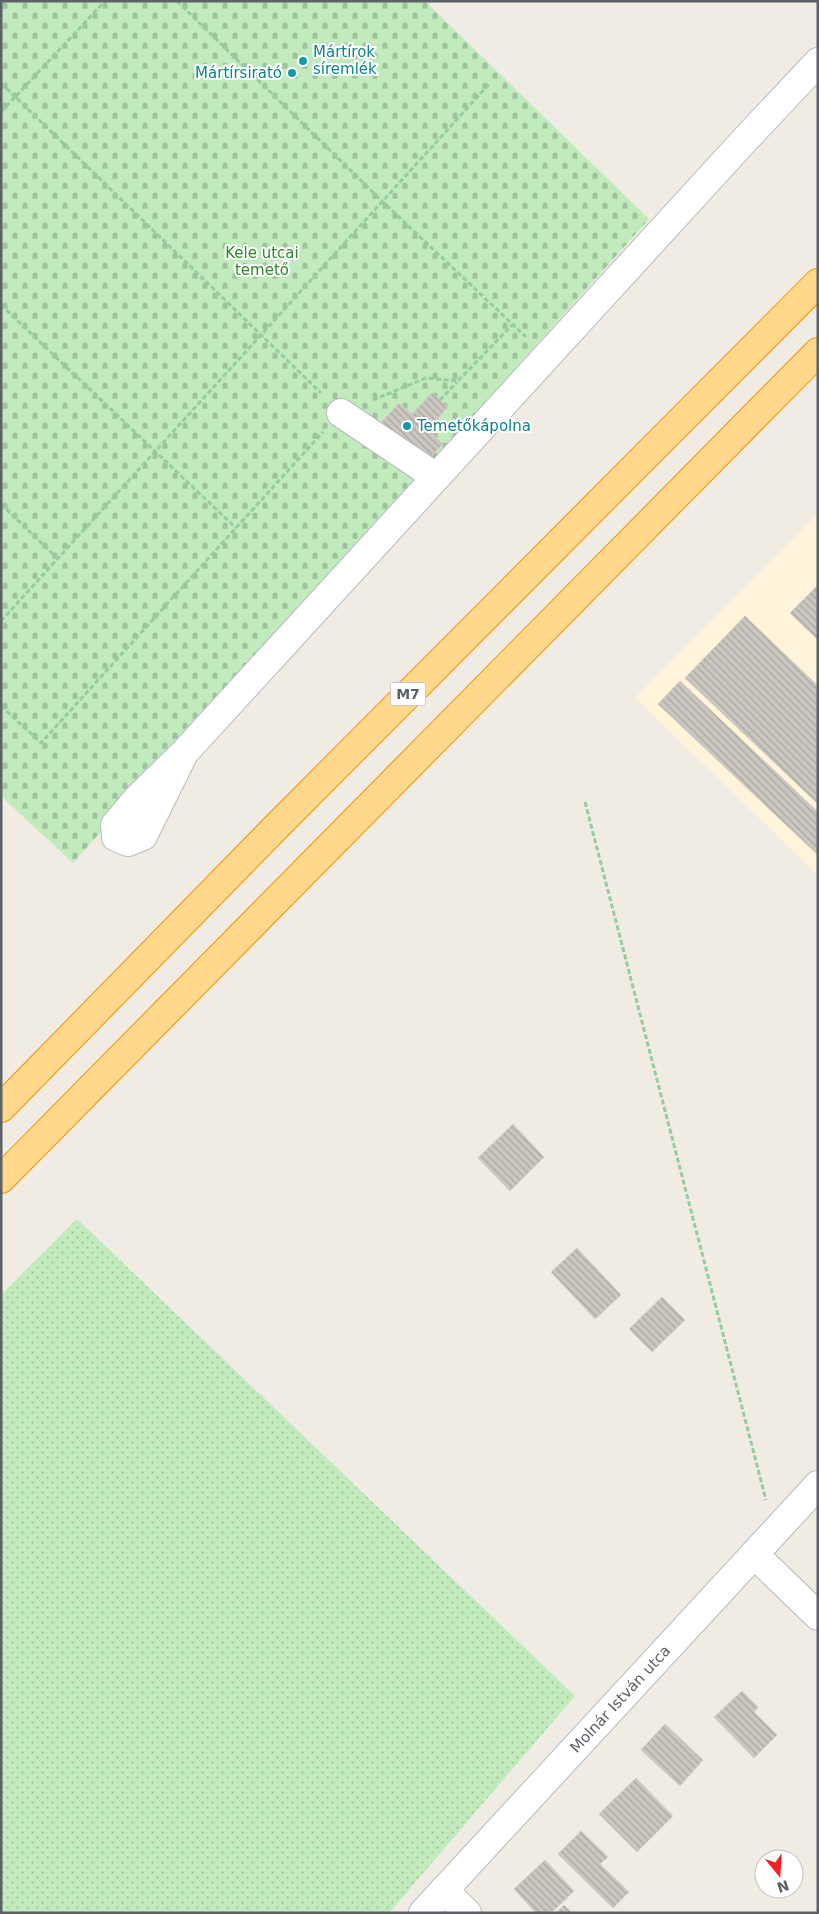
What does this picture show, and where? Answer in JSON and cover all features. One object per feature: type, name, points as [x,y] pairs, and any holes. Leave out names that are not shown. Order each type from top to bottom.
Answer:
[{"type":"highway","name":"M7","points":[[1,1108],[280,823],[818,283]]},
{"type":"highway","points":[[1,1179],[818,352]]},
{"type":"street","points":[[184,753],[818,62]]},
{"type":"street","points":[[341,413],[436,477]]},
{"type":"street","name":"Molnár István utca","points":[[423,1913],[818,1486]]},
{"type":"street","points":[[754,1554],[818,1616]]},
{"type":"street","points":[[444,1890],[467,1913]]},
{"type":"path","points":[[1,112],[105,1]]},
{"type":"path","points":[[177,1],[383,202],[547,356]]},
{"type":"path","points":[[1,83],[341,413]]},
{"type":"path","points":[[1,621],[490,83]]},
{"type":"path","points":[[1,306],[236,528]]},
{"type":"path","points":[[440,400],[512,325]]},
{"type":"path","points":[[1,706],[41,743],[341,413],[426,378],[458,381]]},
{"type":"path","points":[[1,504],[57,558]]},
{"type":"path","points":[[585,802],[774,1532]]},
{"type":"shaded area","points":[[818,513],[818,875],[635,698]]},
{"type":"green space","name":"Kele utcai temető","points":[[1,1],[425,1],[649,219],[73,863],[1,796]]},
{"type":"green space","points":[[77,1219],[575,1696],[389,1913],[1,1913],[1,1295]]},
{"type":"building","name":"Temetőkápolna","points":[[432,393],[448,407],[428,429],[443,444],[424,464],[380,424],[399,403],[412,414]]},
{"type":"building","points":[[818,585],[818,640],[790,613]]},
{"type":"building","points":[[745,616],[818,686],[818,804],[685,678]]},
{"type":"building","points":[[680,681],[818,812],[818,855],[658,704]]},
{"type":"building","points":[[513,1124],[544,1157],[510,1191],[478,1158]]},
{"type":"building","points":[[577,1248],[621,1295],[595,1319],[551,1272]]},
{"type":"building","points":[[662,1297],[685,1320],[652,1352],[629,1329]]},
{"type":"building","points":[[742,1691],[758,1707],[754,1712],[777,1735],[754,1758],[714,1717]]},
{"type":"building","points":[[665,1724],[703,1760],[680,1786],[641,1750]]},
{"type":"building","points":[[636,1778],[673,1816],[637,1852],[599,1814]]},
{"type":"building","points":[[581,1831],[608,1857],[600,1864],[629,1892],[613,1908],[558,1854]]},
{"type":"building","points":[[545,1860],[574,1891],[551,1913],[536,1913],[514,1889]]},
{"type":"building","points":[[564,1905],[572,1913],[556,1913]]},
{"type":"place","name":"Mártírok síremlék","points":[[303,61]]},
{"type":"place","name":"Mártírsirató","points":[[292,73]]},
{"type":"place","name":"Temetőkápolna","points":[[407,426]]}]
